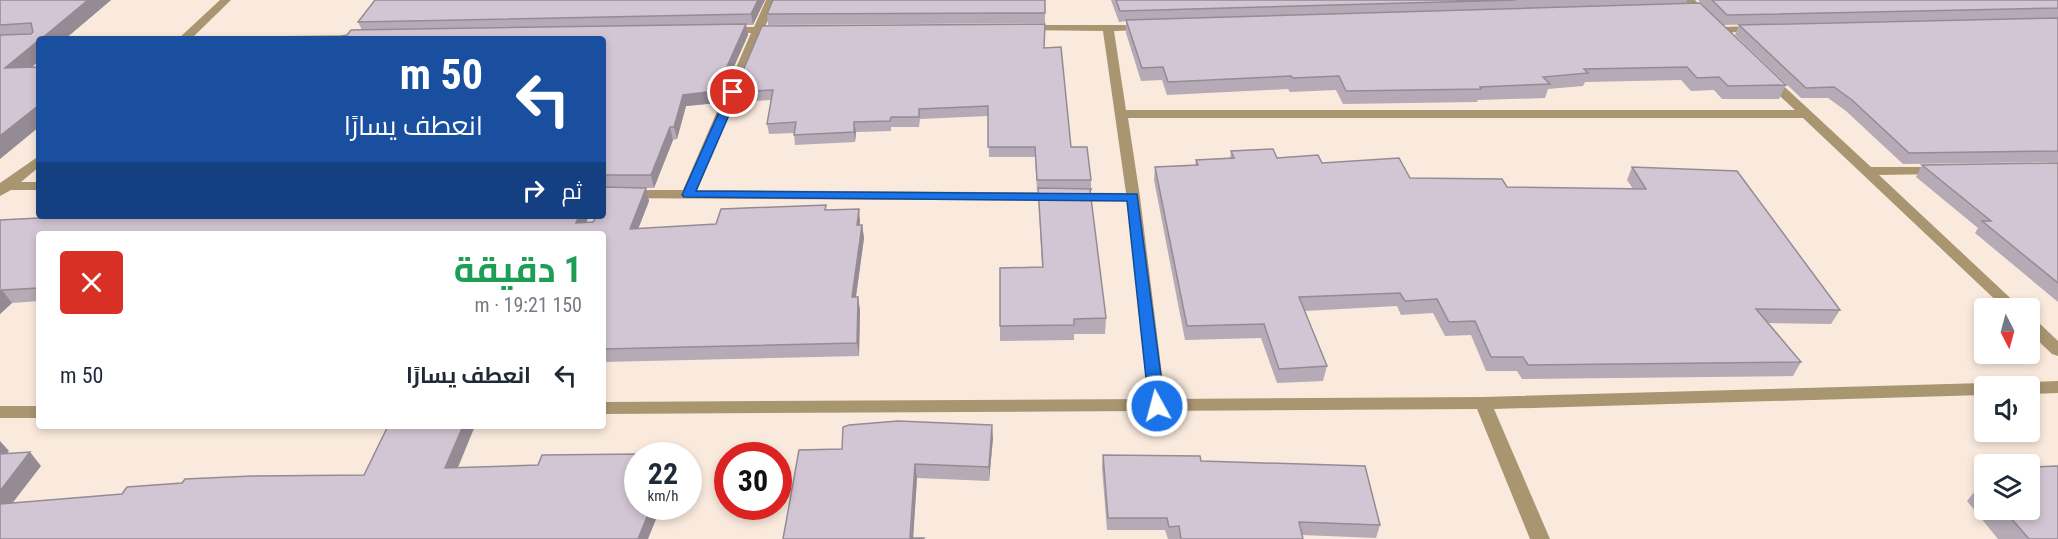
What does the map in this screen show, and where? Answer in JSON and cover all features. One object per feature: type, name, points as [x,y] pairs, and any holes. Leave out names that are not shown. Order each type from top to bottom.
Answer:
[{"type":"street","points":[[187,36],[226,0]]},
{"type":"street","points":[[688,195],[771,0]]},
{"type":"street","points":[[1692,7],[1737,46]]},
{"type":"street","points":[[1016,28],[1156,26]]},
{"type":"street","points":[[1108,28],[1133,197],[1157,406]]},
{"type":"street","points":[[1720,30],[1766,29]]},
{"type":"street","points":[[712,31],[795,30]]},
{"type":"street","points":[[1762,72],[2002,298]]},
{"type":"street","points":[[1120,114],[1805,114]]},
{"type":"street","points":[[2,188],[36,162]]},
{"type":"street","points":[[1868,171],[1951,170]]},
{"type":"street","points":[[2,188],[36,186]]},
{"type":"street","points":[[606,199],[688,195],[1133,197]]},
{"type":"street","points":[[2040,333],[2058,350]]},
{"type":"street","points":[[2040,388],[2058,387]]},
{"type":"street","points":[[606,408],[1483,403],[1974,389]]},
{"type":"street","points":[[1483,403],[1540,539]]},
{"type":"street","points":[[0,412],[36,412]]},
{"type":"building","points":[[0,0],[88,0],[45,36],[36,36],[36,42],[5,68],[36,67],[36,107],[0,136],[0,35],[31,34],[33,32],[31,23],[0,25]]},
{"type":"building","points":[[375,0],[758,0],[751,14],[358,22]]},
{"type":"building","points":[[773,0],[1045,0],[1045,13],[767,14]]},
{"type":"building","points":[[1116,0],[1516,0],[1120,11]]},
{"type":"building","points":[[1712,0],[2058,0],[2058,8],[1727,15]]},
{"type":"building","points":[[1700,3],[1786,85],[1728,86],[1719,77],[1697,78],[1687,67],[1584,69],[1588,73],[1543,77],[1550,84],[1480,87],[1481,89],[1346,91],[1339,76],[1168,82],[1163,67],[1142,68],[1126,20]]},
{"type":"building","points":[[2058,18],[2058,151],[1909,153],[1852,100],[1834,87],[1806,88],[1739,25]]},
{"type":"building","points":[[746,24],[716,91],[683,95],[674,127],[670,127],[651,175],[606,175],[606,36],[342,36],[347,35],[351,30]]},
{"type":"building","points":[[1045,24],[1044,48],[1061,47],[1071,147],[1087,147],[1091,180],[1037,180],[1035,147],[988,147],[988,106],[919,109],[919,117],[891,117],[890,121],[854,122],[854,132],[794,135],[796,122],[767,124],[773,90],[734,92],[762,26]]},
{"type":"building","points":[[1273,149],[1277,158],[1318,155],[1322,163],[1399,158],[1410,178],[1502,179],[1507,187],[1646,189],[1632,167],[1737,171],[1840,310],[1756,309],[1801,362],[1528,365],[1523,357],[1491,357],[1475,321],[1449,322],[1437,299],[1405,301],[1400,293],[1299,297],[1327,366],[1279,369],[1264,324],[1187,326],[1155,167],[1198,165],[1196,160],[1234,158],[1231,151]]},
{"type":"building","points":[[2058,163],[2058,283],[1982,221],[1991,221],[1922,165]]},
{"type":"building","points":[[606,187],[646,188],[630,229],[716,224],[721,209],[826,205],[825,210],[859,209],[857,225],[862,225],[852,297],[858,297],[857,343],[606,349],[606,231],[36,231],[36,288],[0,292],[0,220],[36,218],[578,219],[576,223],[593,222],[595,219],[606,219]]},
{"type":"building","points":[[1038,188],[1092,189],[1090,190],[1106,318],[1074,319],[1074,325],[1000,326],[1000,268],[1043,267]]},
{"type":"building","points":[[898,421],[992,425],[989,467],[915,464],[910,538],[923,539],[783,539],[786,520],[792,520],[792,489],[799,450],[842,449],[843,427]]},
{"type":"building","points":[[387,429],[462,429],[445,468],[538,465],[542,455],[624,454],[624,520],[646,520],[638,539],[0,539],[0,504],[122,494],[127,487],[182,483],[185,479],[364,475]]},
{"type":"building","points":[[30,452],[0,491],[0,454]]},
{"type":"building","points":[[1103,455],[1200,456],[1201,461],[1365,466],[1380,525],[1299,522],[1303,539],[1181,539],[1179,526],[1169,527],[1167,518],[1108,518]]},
{"type":"building","points":[[2058,466],[2058,539],[2029,539],[2013,520],[2040,520],[2040,467]]},
{"type":"route","points":[[733,92],[688,195],[1133,197],[1157,406]]}]
